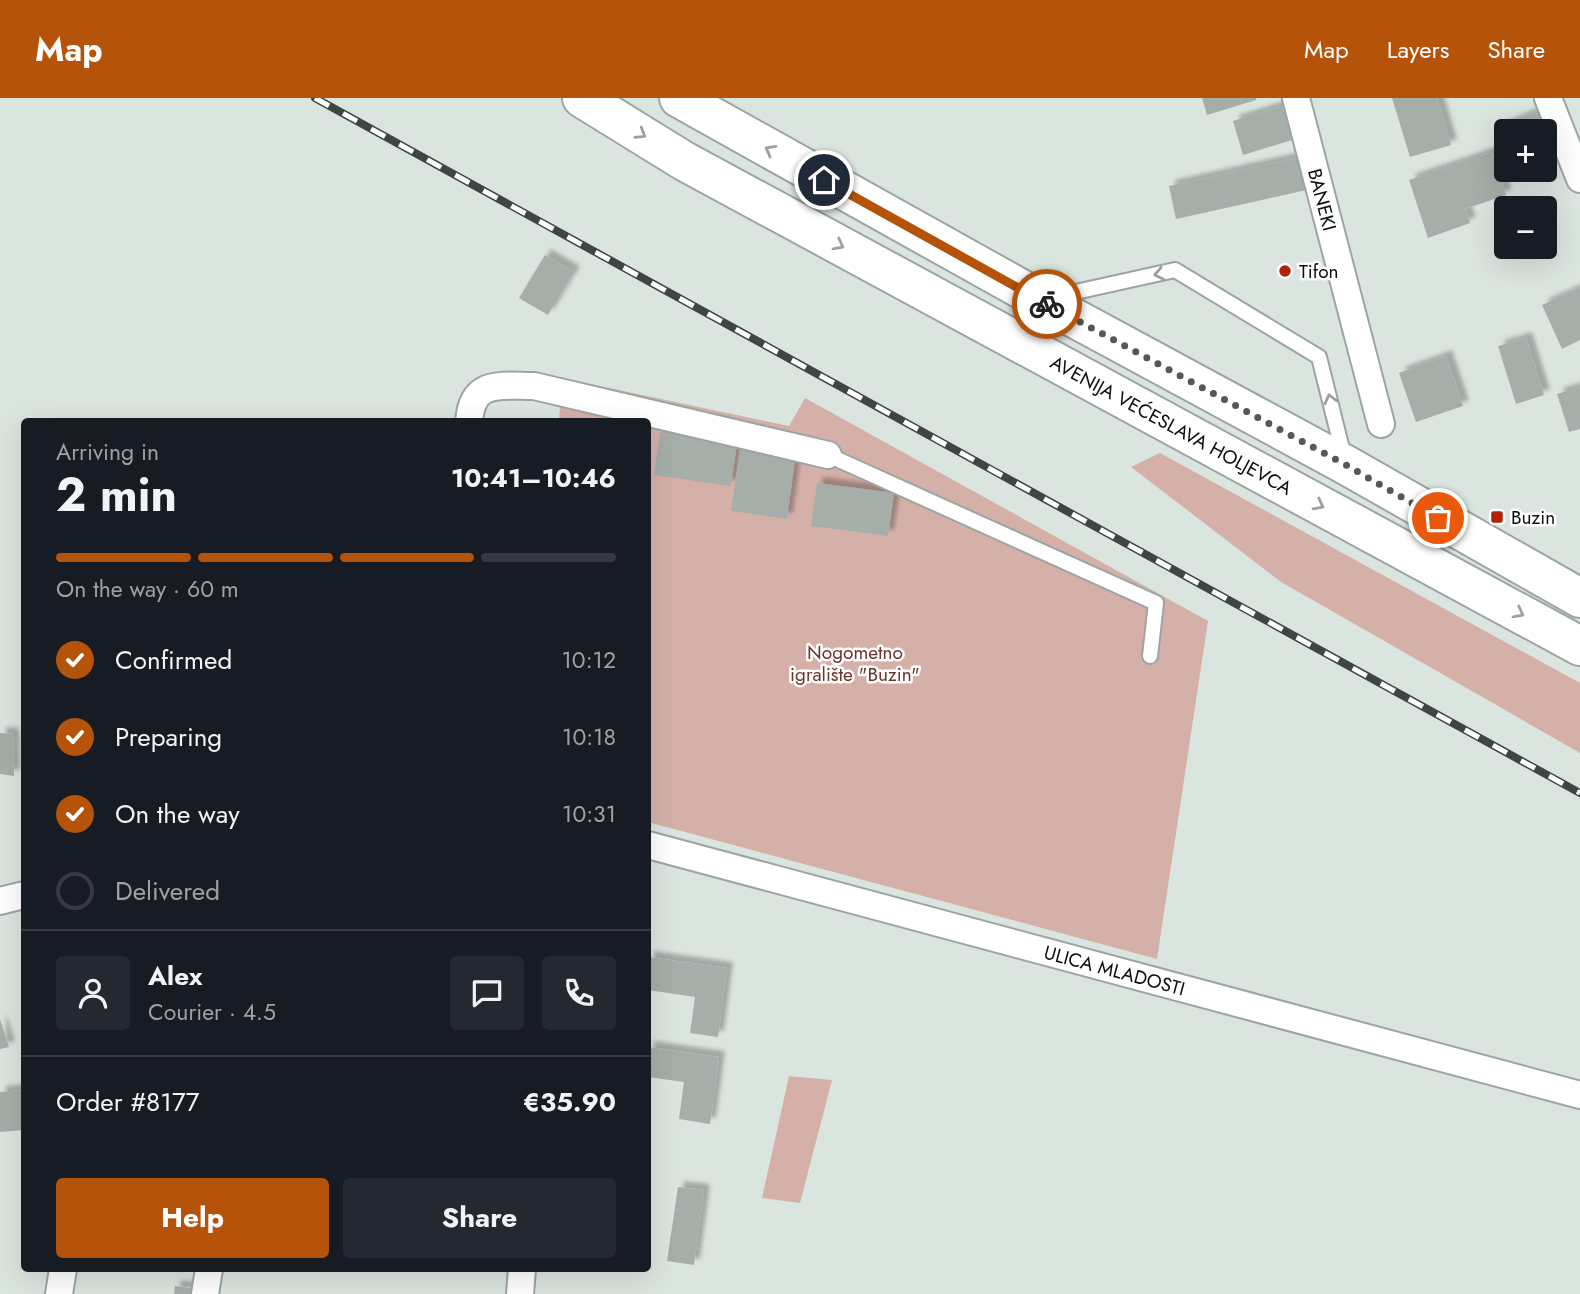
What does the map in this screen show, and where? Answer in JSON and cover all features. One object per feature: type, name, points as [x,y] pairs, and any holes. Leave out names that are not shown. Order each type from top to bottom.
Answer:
[{"type":"main road","name":"AVENIJA VEĆESLAVA HOLJEVCA","points":[[582,98],[684,161],[1580,646]]},
{"type":"main road","points":[[680,98],[1039,299],[1346,465],[1580,598]]},
{"type":"street","name":"BANEKI","points":[[1296,98],[1381,424]]},
{"type":"street","points":[[1548,98],[1580,179]]},
{"type":"street","points":[[468,418],[475,395],[488,388],[534,387],[828,455]]},
{"type":"street","name":"ULICA MLADOSTI","points":[[651,846],[1580,1095]]},
{"type":"street","points":[[0,901],[21,896]]},
{"type":"street","points":[[59,1294],[63,1272]]},
{"type":"street","points":[[205,1294],[209,1272]]},
{"type":"street","points":[[520,1294],[522,1272]]},
{"type":"lane","points":[[1039,299],[1175,270],[1319,357],[1346,465]]},
{"type":"lane","points":[[828,455],[1156,603],[1150,656]]},
{"type":"green space","name":"Nogometno igralište \"Buzin\"","points":[[562,378],[789,426],[805,398],[1208,621],[1157,959],[651,823],[651,418],[559,418]]},
{"type":"green space","points":[[1160,453],[1580,683],[1580,753],[1281,582],[1131,467]]},
{"type":"green space","points":[[789,1076],[832,1080],[800,1203],[762,1198]]},
{"type":"building","points":[[1202,98],[1256,98],[1256,100],[1207,115]]},
{"type":"building","points":[[1392,98],[1437,98],[1451,145],[1410,157]]},
{"type":"building","points":[[1282,106],[1292,140],[1243,155],[1233,121]]},
{"type":"building","points":[[1540,110],[1544,119],[1520,119]]},
{"type":"building","points":[[1492,152],[1494,182],[1502,182],[1506,195],[1494,196],[1494,199],[1465,209],[1470,223],[1428,238],[1409,180]]},
{"type":"building","points":[[1303,156],[1311,189],[1176,219],[1169,186]]},
{"type":"building","points":[[545,255],[574,272],[548,315],[519,298]]},
{"type":"building","points":[[1580,288],[1580,340],[1562,349],[1542,305]]},
{"type":"building","points":[[1526,338],[1544,395],[1516,404],[1498,346]]},
{"type":"building","points":[[1446,356],[1463,406],[1416,422],[1399,373]]},
{"type":"building","points":[[1580,387],[1580,429],[1569,432],[1557,394]]},
{"type":"building","points":[[660,432],[737,443],[731,486],[654,475]]},
{"type":"building","points":[[741,444],[796,452],[787,519],[731,511]]},
{"type":"building","points":[[817,483],[894,493],[888,536],[811,526]]},
{"type":"building","points":[[0,733],[13,734],[14,776],[0,774]]},
{"type":"building","points":[[651,957],[727,968],[718,1037],[690,1033],[695,997],[651,990]]},
{"type":"building","points":[[0,1019],[9,1047],[0,1049]]},
{"type":"building","points":[[651,1047],[719,1057],[710,1124],[679,1119],[684,1082],[651,1077]]},
{"type":"building","points":[[21,1090],[21,1130],[0,1132],[0,1092]]},
{"type":"building","points":[[678,1187],[704,1190],[694,1265],[667,1261]]},
{"type":"building","points":[[175,1286],[198,1289],[197,1294],[174,1294]]},
{"type":"railway","points":[[315,98],[1580,793]]},
{"type":"way so far","points":[[1047,304],[1346,465],[1438,518]]},
{"type":"place","name":"Tifon","points":[[1285,271]]},
{"type":"place","name":"Buzin","points":[[1497,517]]},
{"type":"route","points":[[824,180],[1047,304]]}]
